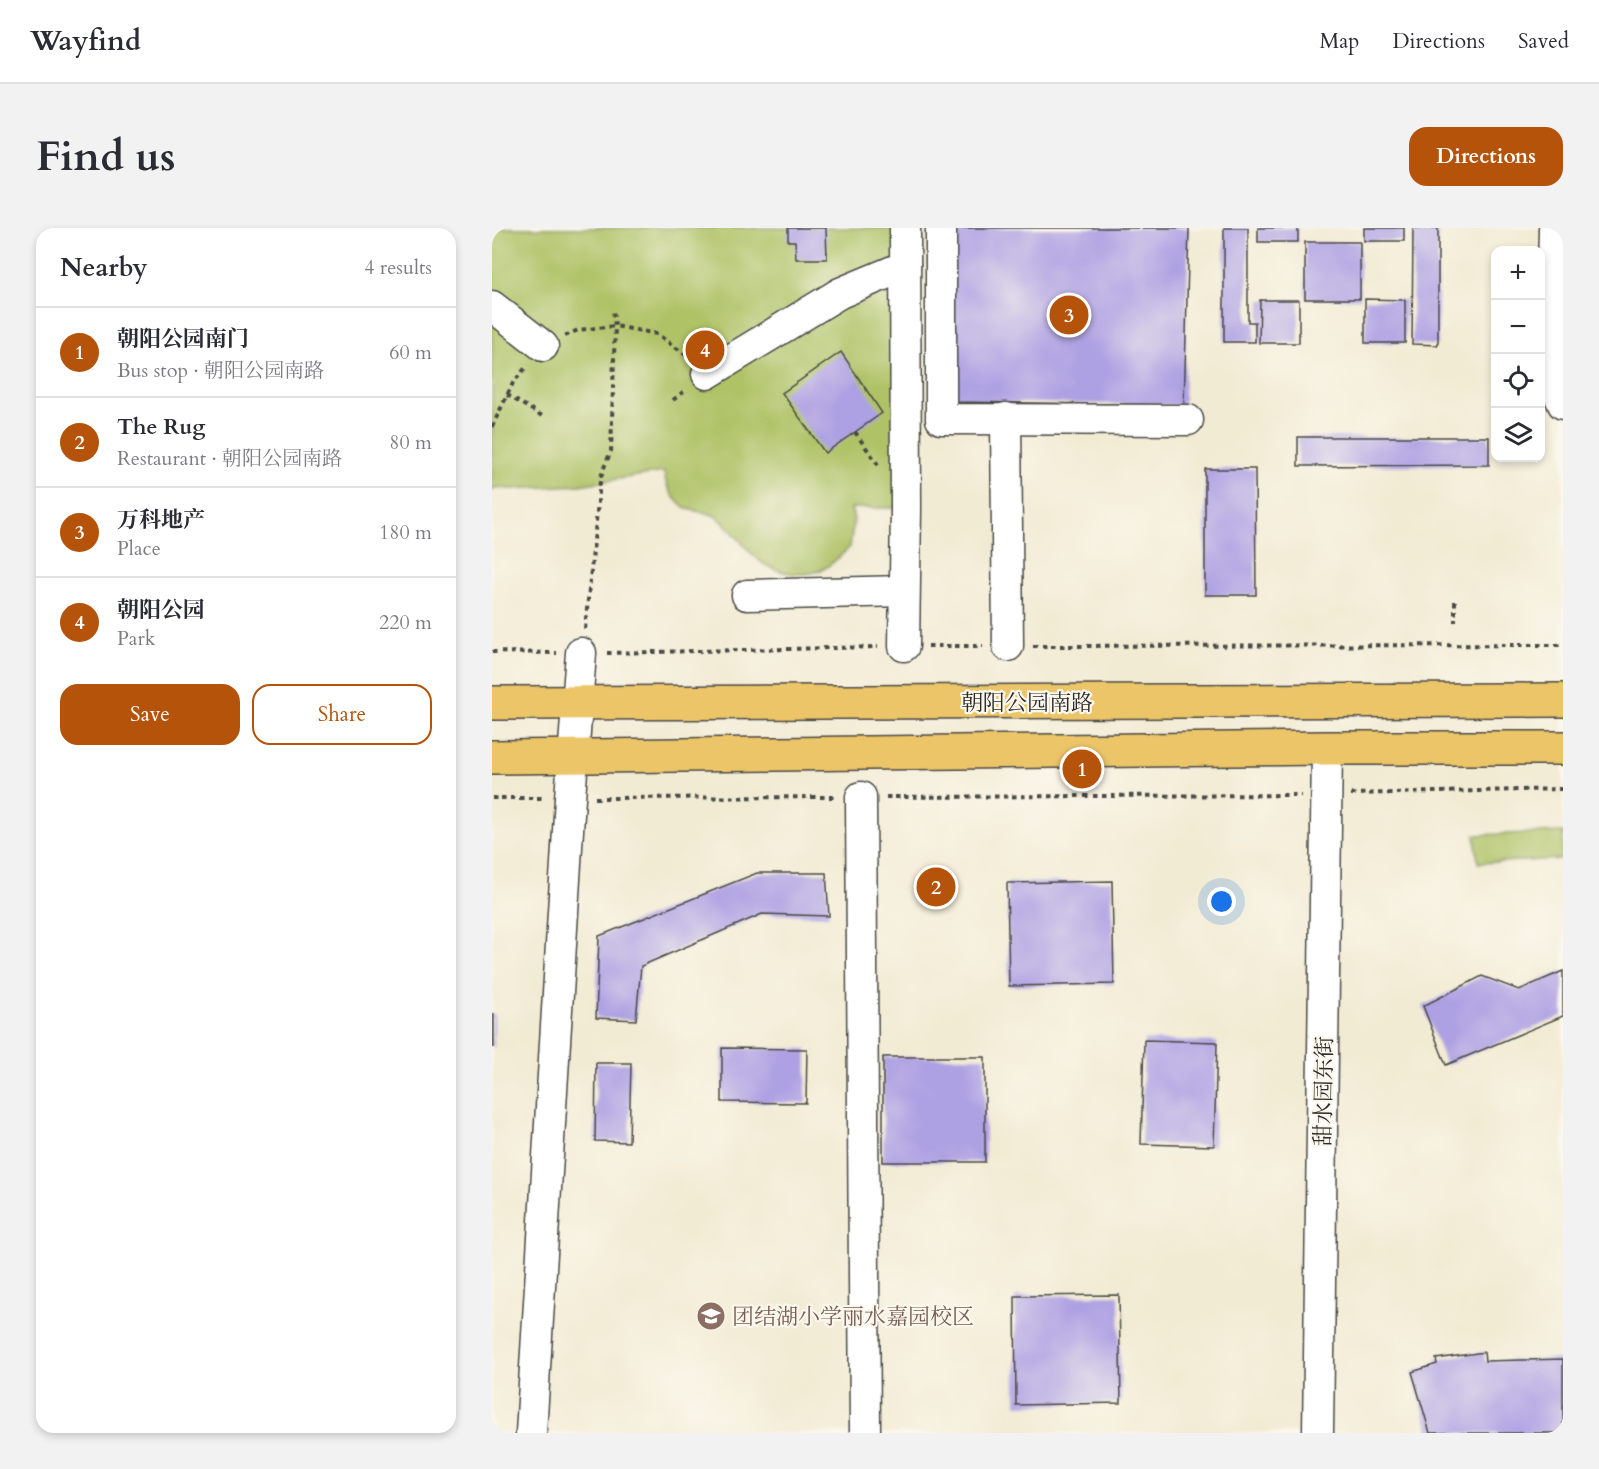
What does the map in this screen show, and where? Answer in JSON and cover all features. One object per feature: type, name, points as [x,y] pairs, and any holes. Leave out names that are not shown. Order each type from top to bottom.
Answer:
[{"type":"main road","name":"朝阳公园南路","points":[[492,703],[1563,700]]},
{"type":"main road","points":[[492,757],[574,758],[1327,748],[1555,754]]},
{"type":"street","points":[[904,646],[905,228]]},
{"type":"street","points":[[941,228],[941,419],[1188,420]]},
{"type":"street","points":[[1554,228],[1552,315],[1559,395],[1563,404]]},
{"type":"street","points":[[707,374],[840,293],[905,266]]},
{"type":"street","points":[[492,306],[543,346]]},
{"type":"street","points":[[1006,418],[1008,646]]},
{"type":"street","points":[[747,595],[904,591]]},
{"type":"street","points":[[531,1433],[570,798],[582,653]]},
{"type":"street","name":"甜水园东街","points":[[1318,1433],[1327,748]]},
{"type":"street","points":[[861,797],[866,1433]]},
{"type":"path","points":[[582,653],[600,482],[611,451],[615,326],[613,310]]},
{"type":"path","points":[[492,427],[513,383],[543,346],[578,330],[615,326],[657,334],[686,354],[707,374]]},
{"type":"path","points":[[507,395],[544,417]]},
{"type":"path","points":[[1455,601],[1455,622]]},
{"type":"path","points":[[492,798],[1327,795],[1563,789]]},
{"type":"green space","points":[[492,228],[919,228],[906,508],[851,508],[854,519],[850,547],[825,568],[807,574],[797,574],[768,566],[753,555],[718,518],[711,514],[688,509],[678,503],[666,482],[664,472],[579,485],[509,489],[497,487],[492,491]]},
{"type":"green space","points":[[1563,832],[1563,859],[1478,863],[1475,835]]},
{"type":"building","points":[[788,228],[826,228],[827,259],[796,259],[795,241],[788,241]]},
{"type":"building","points":[[954,228],[1189,228],[1184,405],[951,402]]},
{"type":"building","points":[[1224,228],[1248,228],[1248,322],[1255,322],[1255,342],[1224,342]]},
{"type":"building","points":[[1258,228],[1298,228],[1298,242],[1258,242]]},
{"type":"building","points":[[1364,228],[1404,228],[1404,241],[1364,241]]},
{"type":"building","points":[[1413,228],[1438,228],[1438,345],[1412,344]]},
{"type":"building","points":[[1305,242],[1360,242],[1360,299],[1305,299]]},
{"type":"building","points":[[1365,299],[1405,300],[1405,343],[1365,343]]},
{"type":"building","points":[[1260,300],[1299,300],[1299,343],[1259,343]]},
{"type":"building","points":[[841,352],[882,413],[825,453],[782,393]]},
{"type":"building","points":[[1298,437],[1489,437],[1489,465],[1298,466]]},
{"type":"building","points":[[1205,469],[1255,469],[1256,595],[1205,595]]},
{"type":"building","points":[[757,873],[826,873],[829,916],[762,914],[641,966],[636,1020],[596,1018],[599,936]]},
{"type":"building","points":[[1112,881],[1114,984],[1009,986],[1007,883]]},
{"type":"building","points":[[1563,971],[1563,1016],[1446,1065],[1423,1006],[1482,976],[1519,990]]},
{"type":"building","points":[[492,1014],[494,1014],[494,1047],[492,1047]]},
{"type":"building","points":[[1144,1040],[1217,1042],[1214,1146],[1141,1144]]},
{"type":"building","points":[[722,1048],[807,1049],[806,1103],[722,1102]]},
{"type":"building","points":[[883,1057],[985,1057],[985,1162],[883,1162]]},
{"type":"building","points":[[596,1063],[631,1063],[629,1142],[595,1141]]},
{"type":"building","points":[[1119,1295],[1121,1403],[1016,1405],[1015,1296]]},
{"type":"building","points":[[1484,1352],[1485,1361],[1563,1359],[1563,1433],[1430,1433],[1412,1372],[1437,1364],[1436,1359]]},
{"type":"place","name":"万科地产","points":[[1069,315]]},
{"type":"place","name":"朝阳公园","points":[[705,350]]},
{"type":"place","name":"朝阳公园南门","points":[[1082,769]]},
{"type":"place","name":"The Rug","points":[[936,887]]},
{"type":"place","name":"团结湖小学丽水嘉园校区","points":[[711,1316]]}]
